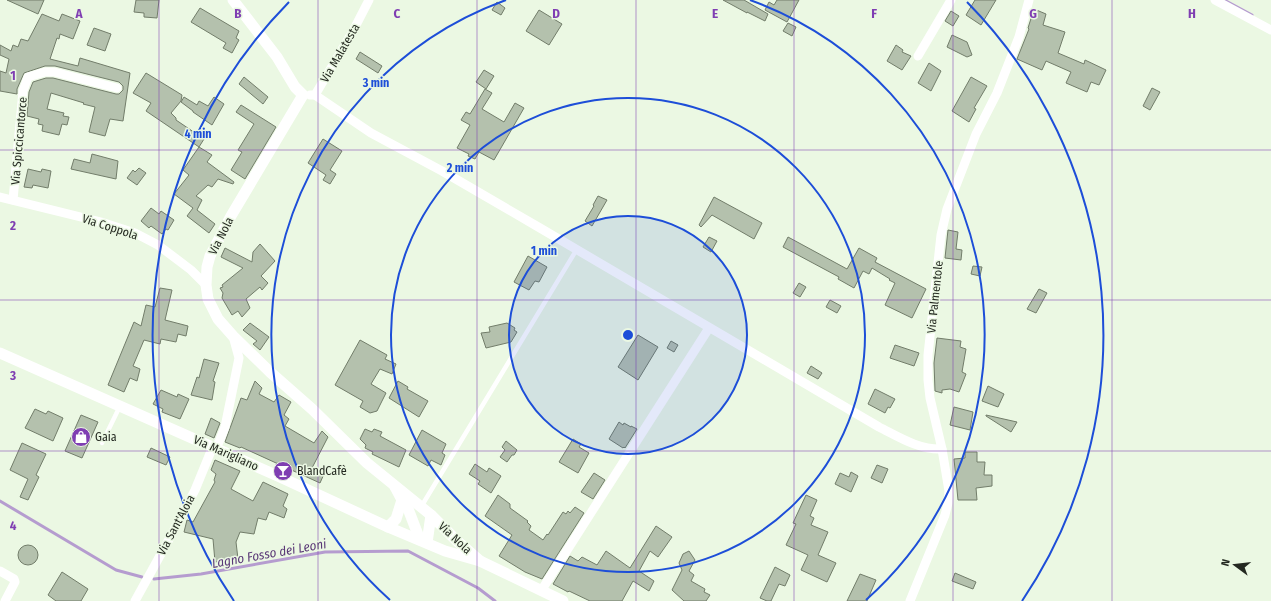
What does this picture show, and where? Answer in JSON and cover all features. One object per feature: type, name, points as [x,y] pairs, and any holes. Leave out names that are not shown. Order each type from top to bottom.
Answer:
[{"type":"street","points":[[233,0],[277,57],[296,87],[303,95]]},
{"type":"street","name":"Via Malatesta","points":[[303,95],[315,95],[369,0]]},
{"type":"street","points":[[918,56],[951,0]]},
{"type":"street","name":"Via Palmentole","points":[[910,601],[945,515],[948,502],[948,485],[942,449],[930,398],[928,380],[928,356],[941,235],[947,209],[976,134],[997,94],[1017,42],[1029,0]]},
{"type":"street","points":[[1215,0],[1271,30]]},
{"type":"street","name":"Via Spiccicantorce","points":[[13,200],[23,91],[28,77],[45,72],[54,72],[117,88]]},
{"type":"street","name":"Via Nola","points":[[303,95],[220,236],[210,256],[207,267],[206,284],[208,299],[218,319],[270,372],[312,409],[367,463],[431,515],[480,561]]},
{"type":"street","points":[[315,95],[371,133],[442,171],[879,427],[931,450],[942,449]]},
{"type":"street","name":"Via Coppola","points":[[0,196],[101,222],[135,233],[158,245],[191,270],[206,284]]},
{"type":"street","points":[[541,591],[709,328]]},
{"type":"street","name":"Via Sant'Aloia","points":[[134,601],[195,490],[200,475],[214,448],[219,442],[225,427],[239,358],[233,336]]},
{"type":"street","name":"Via Marigliano","points":[[0,353],[280,477],[388,527],[445,551],[480,561],[563,601]]},
{"type":"street","name":"Via Nola","points":[[393,485],[407,506],[423,542]]},
{"type":"street","points":[[388,527],[396,519],[402,500]]},
{"type":"street","name":"Via Nola","points":[[423,542],[431,515]]},
{"type":"street","points":[[0,571],[14,579],[15,582],[5,601]]},
{"type":"lane","points":[[421,507],[577,250]]},
{"type":"lane","points":[[102,443],[120,406]]},
{"type":"building","points":[[7,0],[44,0],[38,14]]},
{"type":"building","points":[[136,0],[159,0],[157,18],[144,17],[144,13],[134,12]]},
{"type":"building","points":[[723,0],[744,0],[768,14],[765,21]]},
{"type":"building","points":[[777,0],[799,0],[787,22],[765,10],[769,2],[774,5]]},
{"type":"building","points":[[975,0],[996,0],[981,25],[966,15]]},
{"type":"building","points":[[497,2],[505,8],[501,15],[492,10]]},
{"type":"building","points":[[200,8],[239,31],[236,38],[239,40],[232,53],[223,48],[226,43],[191,22]]},
{"type":"building","points":[[1034,9],[1046,14],[1043,25],[1065,32],[1058,53],[1084,64],[1085,60],[1106,70],[1099,85],[1091,82],[1087,92],[1066,83],[1071,72],[1046,61],[1042,70],[1017,59],[1029,29],[1028,28]]},
{"type":"building","points":[[539,10],[562,24],[549,45],[526,31]]},
{"type":"building","points":[[951,11],[959,16],[953,26],[945,21]]},
{"type":"building","points":[[42,14],[59,21],[62,14],[80,21],[73,39],[60,34],[59,39],[57,38],[50,59],[78,66],[80,58],[130,73],[123,121],[110,119],[105,136],[89,132],[95,107],[51,93],[47,109],[64,113],[63,116],[69,117],[67,125],[62,124],[59,135],[42,131],[43,125],[38,124],[39,119],[27,116],[29,92],[33,82],[46,78],[53,78],[116,94],[119,94],[123,90],[123,86],[119,82],[55,66],[45,66],[24,73],[17,89],[17,94],[0,91],[0,71],[6,73],[9,59],[0,55],[0,45],[11,51],[13,45],[18,47],[21,39],[28,41]]},
{"type":"building","points":[[788,23],[796,27],[792,36],[783,31]]},
{"type":"building","points":[[94,28],[111,34],[105,51],[87,45]]},
{"type":"building","points":[[952,35],[967,42],[972,55],[967,57],[947,47]]},
{"type":"building","points":[[896,45],[903,50],[902,52],[911,56],[902,70],[887,61]]},
{"type":"building","points":[[360,52],[382,66],[378,73],[356,59]]},
{"type":"building","points":[[929,63],[941,71],[931,91],[918,83]]},
{"type":"building","points":[[484,70],[494,76],[486,89],[476,82]]},
{"type":"building","points":[[146,73],[182,95],[181,101],[171,113],[176,120],[204,139],[199,147],[146,111],[151,103],[133,93]]},
{"type":"building","points":[[244,77],[268,97],[263,104],[239,84]]},
{"type":"building","points":[[971,77],[987,86],[974,108],[976,109],[969,122],[952,111]]},
{"type":"building","points":[[1152,88],[1160,92],[1150,110],[1143,106]]},
{"type":"building","points":[[485,89],[492,93],[482,109],[504,122],[515,103],[524,108],[494,160],[479,152],[475,159],[457,148],[470,125],[461,120],[466,112],[470,114]]},
{"type":"building","points":[[184,97],[197,105],[199,101],[208,106],[214,97],[224,104],[212,125],[181,102]]},
{"type":"building","points":[[241,105],[276,127],[245,179],[231,170],[242,152],[238,150],[254,124],[236,112]]},
{"type":"building","points":[[323,139],[342,151],[330,170],[336,174],[330,184],[323,180],[326,175],[308,163]]},
{"type":"building","points":[[199,147],[212,155],[207,162],[234,182],[233,184],[218,179],[212,187],[208,185],[196,196],[202,200],[197,210],[215,224],[209,233],[187,216],[193,208],[174,194],[189,175],[183,170]]},
{"type":"building","points":[[92,154],[118,161],[116,179],[71,169],[74,159],[90,163]]},
{"type":"building","points":[[139,168],[146,173],[137,185],[127,178],[133,170],[135,172]]},
{"type":"building","points":[[28,169],[41,172],[42,169],[51,171],[48,188],[33,185],[32,188],[24,187]]},
{"type":"building","points":[[598,196],[607,200],[592,226],[585,221]]},
{"type":"building","points":[[714,197],[762,223],[754,239],[712,215],[701,227],[699,225]]},
{"type":"building","points":[[151,208],[159,214],[161,211],[174,220],[168,230],[166,229],[162,234],[151,226],[149,228],[141,221]]},
{"type":"building","points":[[948,230],[958,232],[956,249],[962,250],[961,260],[945,258]]},
{"type":"building","points":[[709,237],[717,241],[711,252],[703,247]]},
{"type":"building","points":[[788,237],[847,269],[859,248],[877,258],[875,262],[926,289],[912,318],[885,305],[895,283],[889,280],[890,279],[872,268],[869,274],[863,271],[854,288],[838,279],[839,277],[783,247]]},
{"type":"building","points":[[260,244],[275,261],[261,276],[268,283],[262,290],[260,287],[246,299],[250,308],[242,317],[238,311],[232,315],[222,298],[223,293],[220,288],[223,287],[222,285],[243,268],[221,257],[225,248],[252,262],[253,252]]},
{"type":"building","points":[[528,256],[547,267],[539,282],[535,281],[529,290],[514,282]]},
{"type":"building","points":[[973,266],[982,267],[980,276],[971,274]]},
{"type":"building","points":[[799,283],[806,287],[800,297],[793,293]]},
{"type":"building","points":[[160,288],[172,290],[165,320],[188,326],[186,336],[178,334],[176,342],[161,339],[160,344],[144,340],[133,366],[140,369],[137,381],[130,378],[124,392],[108,385],[134,322],[141,326],[146,305],[155,307]]},
{"type":"building","points":[[1039,289],[1047,293],[1036,313],[1027,309]]},
{"type":"building","points":[[830,300],[841,306],[837,313],[826,307]]},
{"type":"building","points":[[250,323],[269,337],[260,350],[253,344],[257,341],[243,330]]},
{"type":"building","points":[[507,323],[515,328],[514,330],[517,332],[511,342],[486,348],[481,333],[490,332],[489,327]]},
{"type":"building","points":[[638,335],[658,347],[638,380],[618,367]]},
{"type":"building","points":[[937,338],[961,341],[960,347],[966,349],[962,372],[966,374],[959,392],[950,389],[942,390],[942,393],[935,391],[934,363]]},
{"type":"building","points":[[360,340],[387,355],[385,359],[396,364],[392,374],[380,369],[371,384],[386,393],[377,411],[370,413],[360,407],[363,401],[335,385]]},
{"type":"building","points":[[671,341],[678,345],[674,352],[667,348]]},
{"type":"building","points":[[895,345],[919,353],[914,366],[890,358]]},
{"type":"building","points":[[204,359],[219,363],[213,381],[215,382],[212,400],[191,395],[197,377],[199,378]]},
{"type":"building","points":[[811,366],[822,373],[818,379],[807,373]]},
{"type":"building","points":[[255,381],[262,388],[259,394],[274,402],[279,395],[291,402],[284,415],[289,419],[285,426],[314,443],[322,431],[328,437],[312,468],[324,474],[320,483],[241,447],[240,448],[225,442],[241,398],[247,400]]},
{"type":"building","points":[[398,381],[408,387],[407,389],[428,401],[419,417],[389,398]]},
{"type":"building","points":[[988,386],[1004,394],[998,407],[982,401]]},
{"type":"building","points":[[875,389],[895,399],[885,413],[868,404]]},
{"type":"building","points":[[161,390],[177,397],[178,394],[189,399],[180,419],[162,412],[163,409],[153,404]]},
{"type":"building","points":[[954,407],[973,412],[970,430],[950,425]]},
{"type":"building","points":[[35,409],[46,414],[48,411],[63,418],[53,441],[25,428]]},
{"type":"building","name":"Gaia","points":[[81,415],[98,422],[82,458],[65,451]]},
{"type":"building","points":[[986,415],[1017,422],[1011,432]]},
{"type":"building","points":[[211,418],[220,423],[214,438],[205,434]]},
{"type":"building","points":[[619,422],[623,425],[624,423],[637,429],[625,448],[609,439]]},
{"type":"building","points":[[365,429],[372,432],[374,429],[382,432],[380,436],[406,450],[399,467],[372,454],[373,452],[365,448],[366,445],[360,439]]},
{"type":"building","points":[[422,430],[446,444],[442,453],[445,455],[441,465],[431,460],[428,466],[409,455]]},
{"type":"building","points":[[573,439],[581,444],[579,447],[589,453],[578,473],[559,462]]},
{"type":"building","points":[[506,441],[517,450],[507,462],[500,457],[505,450],[502,447]]},
{"type":"building","points":[[22,443],[46,454],[36,475],[39,477],[28,500],[20,497],[28,479],[10,470]]},
{"type":"building","points":[[151,448],[170,457],[166,465],[147,457]]},
{"type":"building","points":[[965,452],[977,452],[977,462],[985,462],[984,475],[992,475],[992,486],[976,488],[977,500],[958,500],[954,459],[965,458]]},
{"type":"building","points":[[215,460],[240,471],[231,489],[253,501],[263,482],[288,494],[283,506],[287,509],[284,518],[269,512],[266,520],[258,518],[254,534],[240,532],[236,542],[238,559],[215,562],[213,539],[184,532],[187,520],[193,522],[215,482],[214,480],[216,474],[211,470]]},
{"type":"building","points":[[475,464],[487,472],[489,468],[501,476],[491,493],[478,484],[480,481],[469,474]]},
{"type":"building","points":[[877,465],[888,469],[882,483],[871,478]]},
{"type":"building","points":[[851,472],[858,476],[851,492],[835,484],[840,473],[849,477]]},
{"type":"building","points":[[594,473],[605,480],[593,499],[581,492]]},
{"type":"building","points":[[498,495],[510,504],[510,508],[528,521],[527,522],[531,526],[529,530],[543,540],[563,512],[566,514],[568,511],[570,513],[575,507],[584,513],[542,579],[525,572],[499,556],[512,535],[485,516]]},
{"type":"building","points":[[806,495],[817,500],[810,516],[814,518],[811,525],[828,532],[818,555],[836,563],[827,582],[801,570],[808,555],[786,545],[796,524],[793,523]]},
{"type":"building","points":[[656,526],[672,537],[658,557],[650,551],[639,571],[654,581],[649,591],[633,581],[622,601],[590,601],[553,584],[570,556],[578,561],[582,557],[597,565],[606,551],[630,568]]},
{"type":"building","points":[[28,545],[35,548],[38,555],[35,562],[28,565],[21,562],[18,555],[21,548]]},
{"type":"building","points":[[689,551],[695,560],[689,571],[694,575],[691,581],[705,589],[704,592],[710,595],[706,601],[684,601],[672,590],[682,570],[679,563],[683,554]]},
{"type":"building","points":[[775,567],[790,575],[785,586],[779,584],[771,601],[767,601],[760,598]]},
{"type":"building","points":[[62,572],[88,589],[81,601],[56,601],[48,595]]},
{"type":"building","points":[[955,573],[976,582],[973,589],[952,581]]},
{"type":"building","points":[[860,574],[876,580],[867,601],[847,601]]},
{"type":"waterway","points":[[1224,0],[1252,15]]},
{"type":"waterway","name":"Lagno Fosso dei Leoni","points":[[0,501],[116,570],[142,577]]},
{"type":"waterway","name":"Lagno Fosso dei Leoni","points":[[154,579],[201,574],[325,552],[408,551],[478,588],[495,601]]},
{"type":"place","name":"Gaia","points":[[81,437]]},
{"type":"place","name":"BlandCafè","points":[[283,471]]}]
